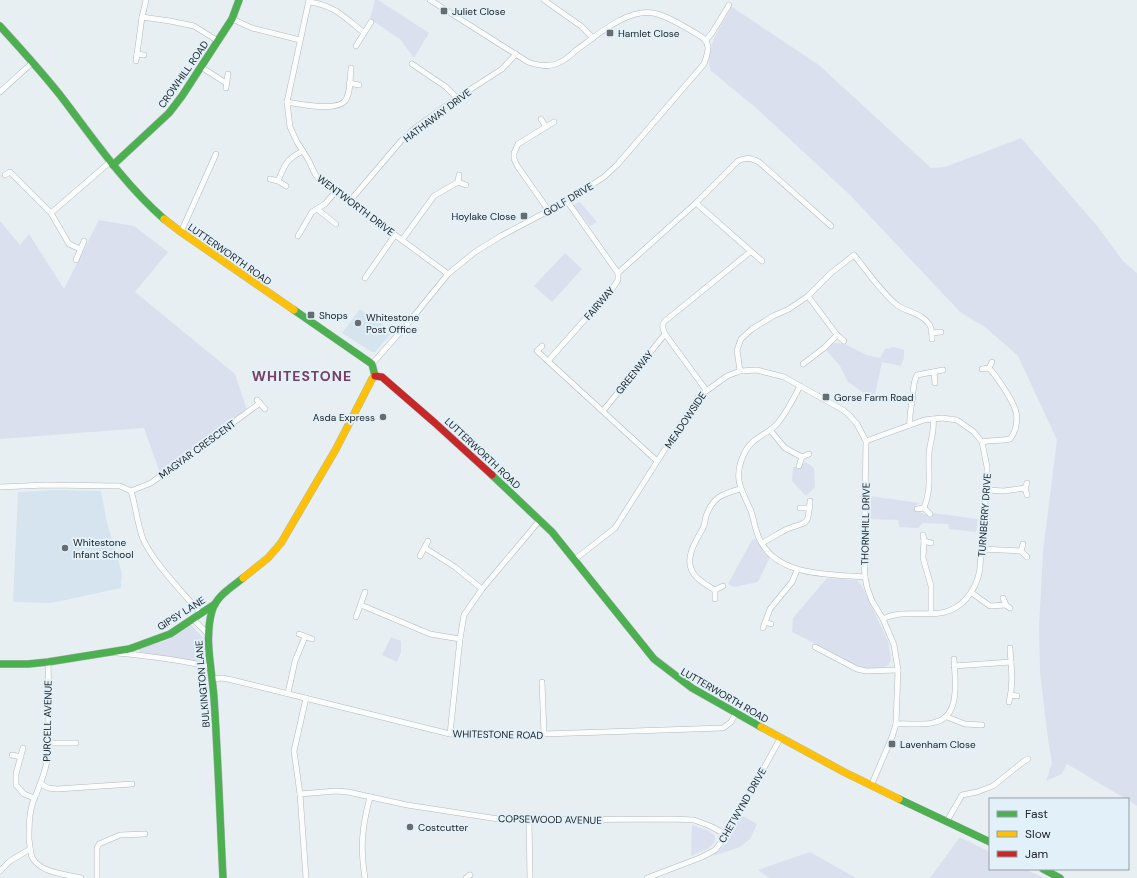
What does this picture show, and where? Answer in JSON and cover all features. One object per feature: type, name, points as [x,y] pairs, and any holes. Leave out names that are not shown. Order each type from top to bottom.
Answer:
[{"type":"main road","name":"CROWHILL ROAD","points":[[111,163],[169,113],[182,96],[232,19],[239,0]]},
{"type":"main road","name":"LUTTERWORTH ROAD","points":[[0,26],[33,62],[111,163],[139,196],[155,211],[181,232],[372,364]]},
{"type":"main road","points":[[215,603],[222,595],[268,558],[281,543],[336,448],[372,379],[375,376],[372,364]]},
{"type":"main road","name":"LUTTERWORTH ROAD","points":[[375,376],[382,377],[435,423],[552,532],[654,659],[679,681],[871,786],[989,842]]},
{"type":"main road","name":"GIPSY LANE","points":[[0,664],[48,662],[129,649],[158,639],[175,631],[215,603]]},
{"type":"main road","name":"BULKINGTON LANE","points":[[215,603],[210,619],[208,644],[213,679],[223,878]]},
{"type":"main road","points":[[1045,870],[1060,878]]},
{"type":"street","points":[[136,61],[146,0]]},
{"type":"street","points":[[430,0],[528,62],[548,66],[561,62],[593,38],[626,17],[632,15],[651,13],[669,18],[706,40],[729,5]]},
{"type":"street","points":[[544,0],[581,26],[593,38]]},
{"type":"street","points":[[309,1],[334,9],[363,32]]},
{"type":"street","name":"WENTWORTH DRIVE","points":[[309,1],[287,102],[290,126],[297,142],[318,179],[448,274]]},
{"type":"street","points":[[142,17],[194,26],[218,41]]},
{"type":"street","points":[[232,19],[252,28],[300,40]]},
{"type":"street","points":[[356,46],[363,32],[371,22]]},
{"type":"street","name":"GOLF DRIVE","points":[[372,364],[448,274],[475,252],[501,236],[567,201],[604,177],[617,165],[704,64],[709,47],[706,40]]},
{"type":"street","points":[[137,54],[144,55]]},
{"type":"street","name":"HATHAWAY DRIVE","points":[[349,202],[401,141],[415,128],[457,98],[502,69],[516,54]]},
{"type":"street","points":[[0,92],[33,62]]},
{"type":"street","points":[[412,64],[446,87],[457,98]]},
{"type":"street","points":[[201,67],[226,85],[228,74]]},
{"type":"street","points":[[287,102],[323,107],[338,105],[344,102],[348,95],[351,68]]},
{"type":"street","points":[[349,83],[359,85]]},
{"type":"street","points":[[541,119],[546,127]]},
{"type":"street","points":[[549,211],[518,167],[514,158],[514,153],[518,144],[554,122]]},
{"type":"street","points":[[278,181],[284,166],[288,161],[295,154],[303,151]]},
{"type":"street","points":[[181,232],[216,154]]},
{"type":"street","points":[[618,273],[696,203],[738,161],[748,158],[759,162],[831,226]]},
{"type":"street","points":[[51,213],[111,163]]},
{"type":"street","points":[[5,175],[10,172],[51,213],[69,244],[80,249]]},
{"type":"street","points":[[458,182],[459,175]]},
{"type":"street","points":[[270,179],[278,181],[286,186]]},
{"type":"street","points":[[458,182],[466,185]]},
{"type":"street","points":[[402,240],[434,196],[458,182]]},
{"type":"street","points":[[298,236],[312,212],[325,204],[336,191]]},
{"type":"street","name":"FAIRWAY","points":[[548,361],[617,283],[618,276],[618,273],[567,201]]},
{"type":"street","points":[[696,203],[762,261]]},
{"type":"street","points":[[317,209],[336,224]]},
{"type":"street","points":[[365,278],[395,235]]},
{"type":"street","points":[[76,260],[84,241]]},
{"type":"street","points":[[665,334],[663,327],[665,321],[750,252]]},
{"type":"street","points":[[740,371],[737,355],[741,339],[752,329],[773,316],[789,309],[808,296],[854,255],[891,300],[899,306],[923,318],[930,325],[932,336],[941,332]]},
{"type":"street","points":[[808,296],[837,335],[844,341]]},
{"type":"street","name":"MEADOWSIDE","points":[[574,560],[615,528],[698,398],[706,390],[665,334]]},
{"type":"street","name":"GREENWAY","points":[[603,411],[665,334]]},
{"type":"street","points":[[802,364],[810,362],[837,335]]},
{"type":"street","points":[[542,346],[537,351],[657,461]]},
{"type":"street","points":[[989,368],[992,362]]},
{"type":"street","points":[[982,369],[989,368]]},
{"type":"street","points":[[866,441],[910,425],[933,419],[948,418],[957,420],[974,432],[982,442],[1010,439],[1015,431],[1016,413],[996,375],[989,368]]},
{"type":"street","name":"THORNHILL DRIVE","points":[[706,390],[727,376],[740,371],[757,370],[784,377],[849,415],[857,424],[866,441],[865,577],[872,601],[883,619],[894,645],[898,670],[896,724],[871,786]]},
{"type":"street","points":[[910,425],[913,382],[917,375],[943,370]]},
{"type":"street","points":[[934,372],[935,383]]},
{"type":"street","points":[[800,386],[780,420],[770,430],[758,437],[746,452],[741,464],[739,480],[740,489],[751,512],[759,538],[767,551],[775,558],[798,570],[811,573],[865,577]]},
{"type":"street","name":"MAGYAR CRESCENT","points":[[131,491],[151,483],[259,402],[265,409]]},
{"type":"street","points":[[924,508],[929,489],[929,452],[934,424],[933,419]]},
{"type":"street","points":[[770,430],[785,448],[802,457]]},
{"type":"street","name":"TURNBERRY DRIVE","points":[[883,619],[899,614],[947,613],[959,606],[972,593],[979,576],[982,524],[987,490],[987,467],[982,442]]},
{"type":"street","points":[[802,457],[809,454]]},
{"type":"street","points":[[800,466],[802,457]]},
{"type":"street","points":[[0,487],[46,485],[120,486],[131,491],[137,521],[150,552],[200,613]]},
{"type":"street","points":[[987,490],[1004,491],[1026,486],[1027,495]]},
{"type":"street","points":[[716,590],[700,582],[697,578],[690,565],[691,552],[704,527],[711,504],[720,496],[740,489]]},
{"type":"street","points":[[762,543],[787,529],[803,525],[809,516],[810,502]]},
{"type":"street","points":[[800,508],[809,508]]},
{"type":"street","points":[[916,509],[924,508]]},
{"type":"street","points":[[924,508],[930,514]]},
{"type":"street","points":[[450,734],[464,615],[482,589],[540,520]]},
{"type":"street","points":[[930,543],[923,538],[923,558],[931,586],[931,614]]},
{"type":"street","points":[[420,556],[428,541]]},
{"type":"street","points":[[1021,551],[1023,544]]},
{"type":"street","points":[[425,548],[455,566],[482,589]]},
{"type":"street","points":[[981,549],[1021,551],[1026,557]]},
{"type":"street","points":[[763,628],[770,609],[788,587],[798,570]]},
{"type":"street","points":[[716,590],[723,586]]},
{"type":"street","points":[[715,599],[716,590]]},
{"type":"street","points":[[356,617],[365,592]]},
{"type":"street","points":[[972,593],[990,606],[1008,607],[1003,598]]},
{"type":"street","points":[[361,605],[430,634],[460,639]]},
{"type":"street","points":[[193,619],[208,634]]},
{"type":"street","points":[[765,622],[771,624]]},
{"type":"street","points":[[299,634],[312,639]]},
{"type":"street","points":[[288,693],[295,661],[305,637]]},
{"type":"street","points":[[815,647],[857,669],[866,671],[898,670]]},
{"type":"street","points":[[1010,648],[1013,675],[1010,702]]},
{"type":"street","name":"GIPSY LANE","points":[[112,652],[163,658],[211,668]]},
{"type":"street","points":[[896,724],[936,723],[947,717],[954,699],[954,659]]},
{"type":"street","name":"PURCELL AVENUE","points":[[48,662],[48,744],[46,769],[30,812],[30,849],[32,857],[39,865],[57,872],[81,878]]},
{"type":"street","points":[[954,666],[1011,662]]},
{"type":"street","name":"WHITESTONE ROAD","points":[[213,679],[222,678],[288,693],[450,734],[544,734],[723,728],[731,722],[736,713]]},
{"type":"street","points":[[542,682],[544,734]]},
{"type":"street","points":[[1011,695],[1017,696]]},
{"type":"street","points":[[306,698],[294,751],[300,794],[306,878]]},
{"type":"street","points":[[947,717],[965,724],[982,725]]},
{"type":"street","name":"CHETWYND DRIVE","points":[[647,878],[702,857],[715,850],[727,835],[781,737]]},
{"type":"street","points":[[48,744],[76,743]]},
{"type":"street","points":[[23,748],[16,774],[16,785],[24,794],[34,798]]},
{"type":"street","points":[[12,755],[21,757]]},
{"type":"street","points":[[947,821],[962,795],[993,786],[1024,759]]},
{"type":"street","points":[[41,784],[48,788],[57,789],[132,784]]},
{"type":"street","name":"COPSEWOOD AVENUE","points":[[300,794],[336,791],[407,805],[505,820],[694,820],[727,835]]},
{"type":"street","points":[[365,878],[362,832],[370,797]]},
{"type":"street","points":[[529,820],[530,878]]},
{"type":"street","points":[[97,878],[97,848],[99,844],[120,835],[145,834]]},
{"type":"street","points":[[0,871],[10,860],[30,849]]},
{"type":"shaded area","points":[[375,0],[378,0],[429,33],[414,58],[400,39],[370,19]]},
{"type":"shaded area","points":[[732,7],[819,65],[931,168],[945,167],[1021,138],[1098,227],[1123,261],[1137,273],[1137,806],[1129,801],[1129,798],[1124,798],[1067,764],[1062,774],[1046,781],[1052,763],[1040,672],[1039,626],[1043,551],[1057,440],[1018,356],[985,327],[960,312],[850,195],[755,107],[711,71],[709,63],[711,46]]},
{"type":"shaded area","points":[[580,202],[597,222],[590,226],[574,206],[576,203]]},
{"type":"shaded area","points":[[99,220],[134,226],[168,252],[135,292],[235,374],[247,410],[160,473],[144,428],[0,439],[0,221],[20,245],[29,234],[64,289]]},
{"type":"shaded area","points":[[565,253],[582,269],[552,302],[534,286]]},
{"type":"shaded area","points":[[360,309],[393,331],[375,352],[372,352],[342,333]]},
{"type":"shaded area","points":[[831,344],[845,344],[867,355],[880,358],[885,349],[894,347],[904,350],[904,358],[901,366],[882,362],[874,400],[848,382],[840,366],[826,350]]},
{"type":"shaded area","points":[[806,462],[814,468],[815,487],[806,496],[792,481],[793,467],[799,466]]},
{"type":"shaded area","name":"Whitestone Infant School","points":[[54,490],[101,491],[107,523],[122,573],[121,588],[51,603],[13,602],[18,492]]},
{"type":"shaded area","points":[[870,496],[920,503],[915,506],[915,510],[929,516],[933,513],[978,519],[976,532],[949,529],[948,524],[923,523],[918,528],[899,527],[898,520],[870,519]]},
{"type":"shaded area","points":[[754,538],[770,557],[758,582],[734,587],[728,584]]},
{"type":"shaded area","points":[[827,578],[857,580],[862,586],[888,641],[891,658],[889,665],[873,668],[859,667],[792,632],[793,618]]},
{"type":"shaded area","points":[[190,624],[203,638],[208,664],[138,653],[140,649],[170,639]]},
{"type":"shaded area","points":[[391,637],[401,641],[401,652],[397,662],[382,655]]},
{"type":"shaded area","points":[[741,815],[757,824],[750,839],[740,847],[713,856],[727,842]]},
{"type":"shaded area","points":[[692,825],[709,831],[715,836],[715,840],[711,846],[691,856]]},
{"type":"shaded area","points":[[960,837],[989,852],[989,870],[1027,870],[1044,878],[930,878]]},
{"type":"shaded area","points":[[810,852],[856,878],[769,878],[758,870]]},
{"type":"traffic: fast","points":[[113,165],[169,113],[182,96],[232,19],[239,0]]},
{"type":"traffic: fast","points":[[0,26],[53,86],[122,175],[164,219]]},
{"type":"traffic: fast","points":[[294,310],[372,364],[375,376]]},
{"type":"traffic: fast","points":[[492,475],[552,532],[654,659],[692,688],[761,727]]},
{"type":"traffic: fast","points":[[223,878],[213,687],[209,654],[209,632],[212,611],[217,601],[225,592],[243,578]]},
{"type":"traffic: fast","points":[[0,664],[48,662],[129,649],[170,634],[215,604]]},
{"type":"traffic: fast","points":[[899,799],[989,842]]},
{"type":"traffic: fast","points":[[1045,870],[1060,878]]},
{"type":"traffic: slow","points":[[164,219],[294,310]]},
{"type":"traffic: slow","points":[[243,578],[268,558],[281,543],[336,449],[372,379],[375,376]]},
{"type":"traffic: slow","points":[[761,727],[844,772],[899,799]]},
{"type":"traffic: jam","points":[[375,376],[382,377],[492,475]]},
{"type":"place","name":"Juliet Close","points":[[444,11]]},
{"type":"place","name":"Hamlet Close","points":[[610,33]]},
{"type":"place","name":"Hoylake Close","points":[[524,216]]},
{"type":"place","name":"Shops","points":[[311,315]]},
{"type":"place","name":"Whitestone Post Office","points":[[358,323]]},
{"type":"place","name":"Gorse Farm Road","points":[[826,397]]},
{"type":"place","name":"Asda Express","points":[[383,417]]},
{"type":"place","name":"Whitestone Infant School","points":[[65,548]]},
{"type":"place","name":"Lavenham Close","points":[[892,744]]},
{"type":"place","name":"Costcutter","points":[[410,827]]},
{"type":"district","name":"WHITESTONE","points":[[302,376]]}]
